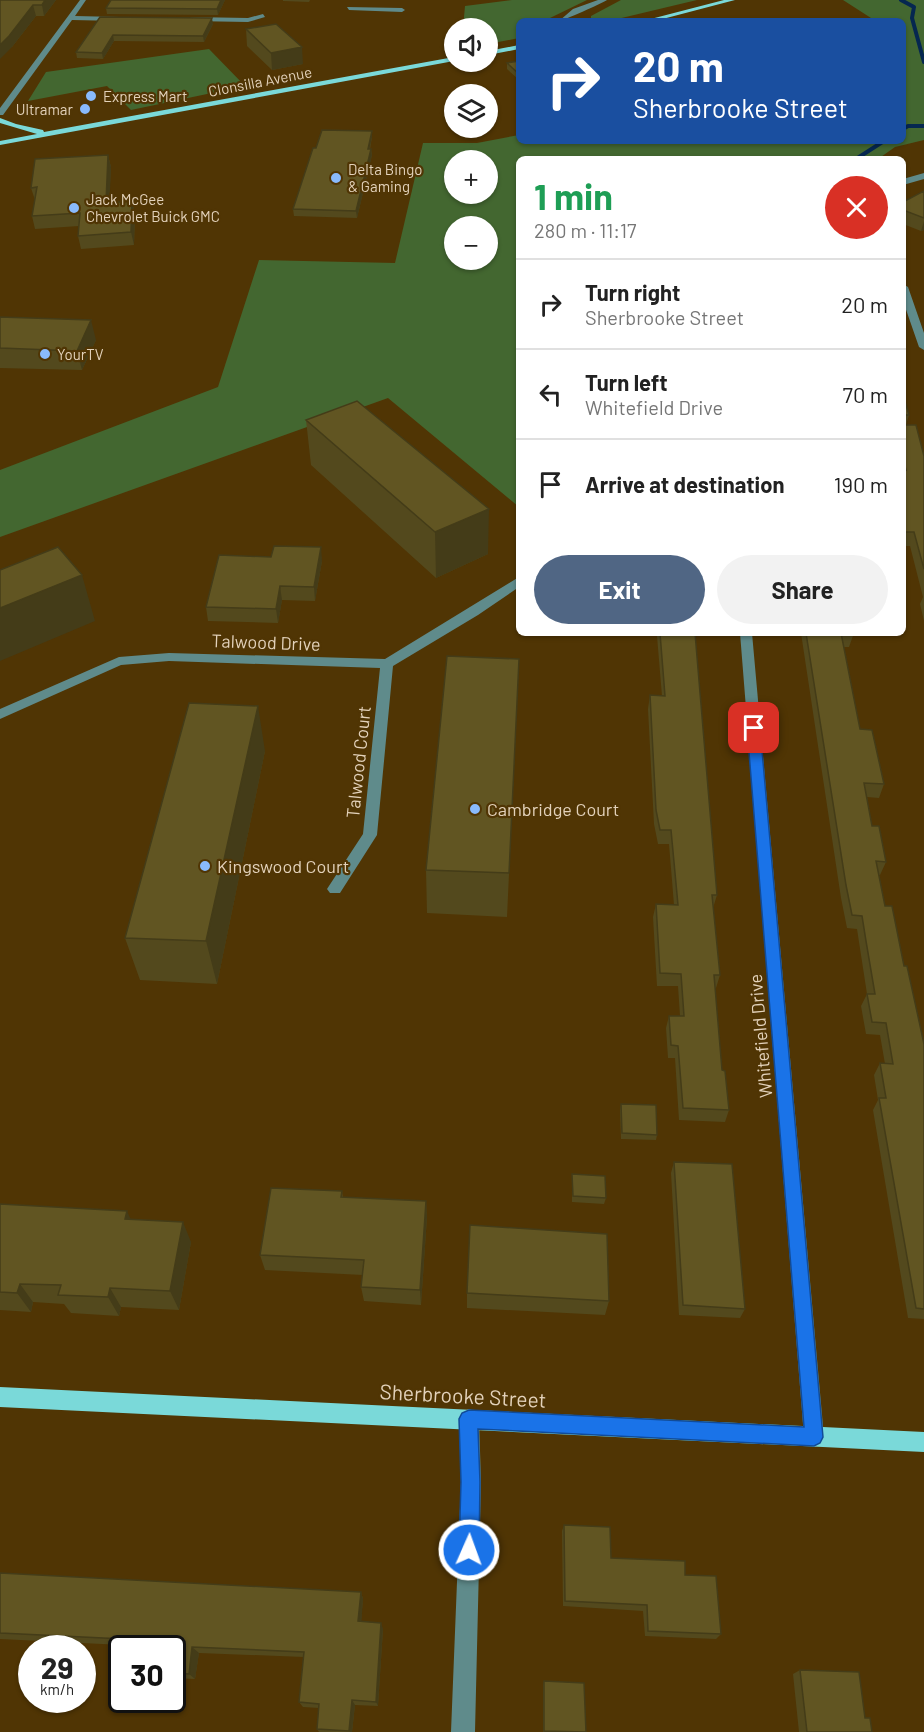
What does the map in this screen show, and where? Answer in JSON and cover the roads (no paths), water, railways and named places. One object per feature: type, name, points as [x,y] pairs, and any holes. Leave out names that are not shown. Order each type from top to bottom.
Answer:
[{"type":"main road","points":[[658,18],[732,0]]},
{"type":"main road","points":[[498,51],[516,48]]},
{"type":"main road","name":"Clonsilla Avenue","points":[[0,143],[444,61]]},
{"type":"main road","points":[[0,120],[26,130],[49,134]]},
{"type":"main road","name":"Sherbrooke Street","points":[[0,1397],[924,1442]]},
{"type":"street","points":[[0,114],[83,0]]},
{"type":"street","points":[[564,18],[571,12],[604,0]]},
{"type":"street","points":[[349,8],[402,10]]},
{"type":"street","points":[[178,19],[248,20],[263,16]]},
{"type":"street","points":[[70,18],[132,19]]},
{"type":"street","points":[[906,180],[923,176]]},
{"type":"street","points":[[906,296],[924,347]]},
{"type":"street","points":[[387,664],[474,612],[516,583]]},
{"type":"street","name":"Whitefield Drive","points":[[746,636],[814,1437]]},
{"type":"street","name":"Talwood Drive","points":[[0,714],[119,662],[169,657],[387,664]]},
{"type":"street","name":"Talwood Court","points":[[335,889],[370,835],[387,664]]},
{"type":"street","points":[[463,1732],[471,1482],[469,1419]]},
{"type":"waterway","points":[[901,0],[914,7],[912,18],[924,62]]},
{"type":"waterway","points":[[906,127],[924,126]]},
{"type":"waterway","points":[[861,156],[879,144]]},
{"type":"place","name":"Express Mart","points":[[91,96]]},
{"type":"place","name":"Ultramar","points":[[85,109]]},
{"type":"place","name":"Delta Bingo & Gaming","points":[[336,178]]},
{"type":"place","name":"Jack McGee Chevrolet Buick GMC","points":[[74,208]]},
{"type":"place","name":"YourTV","points":[[45,354]]},
{"type":"place","name":"Cambridge Court","points":[[475,809]]},
{"type":"place","name":"Kingswood Court","points":[[205,866]]}]
